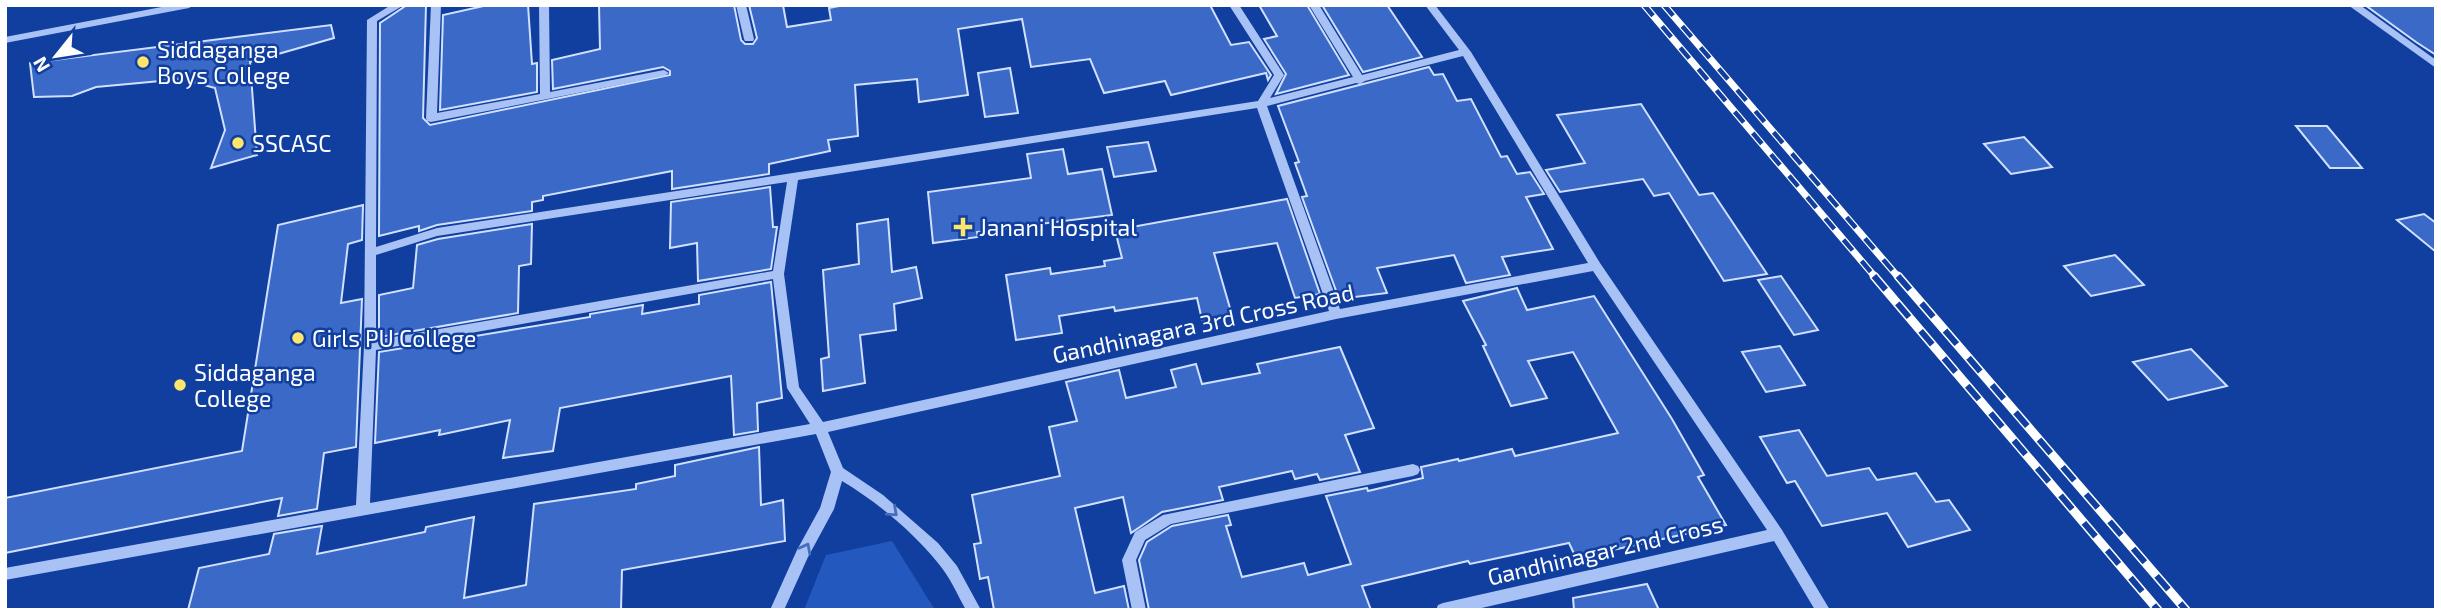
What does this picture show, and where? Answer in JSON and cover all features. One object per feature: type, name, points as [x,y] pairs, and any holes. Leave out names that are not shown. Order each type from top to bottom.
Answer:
[{"type":"street","points":[[5,40],[189,5]]},
{"type":"street","points":[[363,510],[370,346],[372,20],[399,5]]},
{"type":"street","points":[[436,5],[431,118],[664,73]]},
{"type":"street","points":[[544,5],[545,96]]},
{"type":"street","points":[[741,5],[749,39]]},
{"type":"street","points":[[1234,5],[1279,75],[1261,104]]},
{"type":"street","points":[[1314,5],[1360,81]]},
{"type":"street","points":[[1430,5],[1466,52],[1597,266],[1777,534],[1823,610]]},
{"type":"street","points":[[2353,5],[2436,65]]},
{"type":"street","points":[[370,253],[437,232],[1261,104],[1466,52]]},
{"type":"street","points":[[1261,104],[1336,314]]},
{"type":"street","points":[[778,610],[802,554],[827,509],[838,472],[820,428],[793,388],[778,274],[793,176]]},
{"type":"street","name":"Gandhinagara 3rd Cross Road","points":[[5,574],[820,428],[1336,314],[1597,266]]},
{"type":"street","points":[[370,346],[778,274]]},
{"type":"street","points":[[1139,610],[1129,560],[1140,536],[1168,519],[1413,470]]},
{"type":"street","points":[[838,472],[854,480],[888,507],[942,558],[974,610]]},
{"type":"street","name":"Gandhinagar 2nd Cross","points":[[1443,610],[1777,534]]},
{"type":"shaded area","points":[[892,541],[935,610],[804,610],[826,555]]},
{"type":"building","points":[[407,5],[426,5],[423,118],[430,125],[670,75],[670,71],[663,67],[553,89],[552,60],[600,49],[599,5],[734,5],[741,40],[745,44],[753,44],[757,38],[749,5],[783,5],[787,27],[831,20],[829,8],[844,5],[1210,5],[1231,45],[1249,42],[1271,75],[1268,80],[1266,73],[1171,95],[1165,81],[1104,93],[1090,59],[1031,67],[1022,19],[958,29],[968,95],[919,102],[917,79],[855,85],[858,136],[828,140],[830,151],[769,164],[769,174],[672,189],[672,171],[543,196],[543,200],[532,202],[532,211],[437,225],[419,231],[419,226],[379,236],[380,23]]},
{"type":"building","points":[[488,5],[528,5],[532,64],[537,63],[537,92],[440,110],[443,15]]},
{"type":"building","points":[[1259,5],[1307,5],[1349,75],[1276,94],[1286,74],[1264,39],[1277,36]]},
{"type":"building","points":[[1322,5],[1387,5],[1422,57],[1363,72]]},
{"type":"building","points":[[2365,5],[2436,5],[2436,55],[2416,42]]},
{"type":"building","name":"Siddaganga Boys College","points":[[331,25],[334,38],[250,62],[257,155],[211,168],[225,130],[215,88],[182,79],[96,87],[72,96],[34,97],[30,63]]},
{"type":"building","points":[[1429,67],[1434,75],[1443,74],[1457,101],[1471,99],[1501,157],[1507,156],[1517,174],[1530,172],[1544,194],[1526,197],[1553,249],[1502,257],[1510,275],[1466,283],[1454,255],[1377,268],[1387,293],[1339,299],[1302,197],[1307,196],[1295,163],[1299,162],[1278,106]]},
{"type":"building","points":[[1010,68],[1018,113],[985,117],[978,73]]},
{"type":"building","points":[[1641,104],[1699,195],[1713,193],[1767,274],[1724,281],[1669,193],[1654,196],[1643,179],[1560,192],[1546,170],[1585,163],[1557,115]]},
{"type":"building","points":[[2296,126],[2327,126],[2362,168],[2330,168]]},
{"type":"building","points":[[2024,137],[2052,167],[2011,174],[1984,144]]},
{"type":"building","points":[[1148,142],[1156,171],[1114,177],[1107,147]]},
{"type":"building","points":[[1063,149],[1068,174],[1102,169],[1112,215],[977,232],[978,237],[933,243],[928,192],[1031,178],[1027,154]]},
{"type":"building","points":[[770,187],[773,227],[777,227],[771,269],[698,281],[697,243],[670,248],[671,202]]},
{"type":"building","points":[[1287,199],[1320,294],[1295,298],[1277,243],[1214,253],[1232,315],[1202,320],[1197,298],[1115,311],[1114,307],[1059,316],[1062,333],[1016,340],[1006,275],[1050,268],[1051,274],[1105,266],[1104,261],[1122,258],[1115,230]]},
{"type":"building","name":"Girls PU College","points":[[363,205],[362,240],[348,244],[341,303],[362,299],[356,447],[324,453],[317,509],[278,516],[282,498],[5,553],[5,498],[242,451],[278,225]]},
{"type":"building","points":[[2424,214],[2436,223],[2436,252],[2397,220]]},
{"type":"building","points":[[888,219],[892,272],[916,267],[922,298],[894,304],[896,330],[860,335],[865,383],[823,391],[821,359],[829,357],[823,270],[859,264],[857,224]]},
{"type":"building","points":[[532,224],[531,264],[519,266],[518,313],[379,337],[379,295],[413,288],[417,245],[438,239]]},
{"type":"building","points":[[2115,255],[2144,285],[2091,296],[2064,266]]},
{"type":"building","points":[[1781,276],[1818,330],[1794,335],[1758,280]]},
{"type":"building","points":[[771,282],[782,398],[757,403],[758,431],[734,435],[731,376],[560,408],[553,451],[503,458],[510,420],[439,435],[440,430],[375,443],[379,352],[590,317],[590,314],[643,305],[642,314],[699,304],[699,295]]},
{"type":"building","points":[[1517,288],[1527,310],[1594,296],[1672,419],[1704,475],[1698,477],[1726,525],[1576,558],[1569,543],[1470,564],[1468,561],[1362,586],[1371,610],[1149,610],[1139,560],[1147,542],[1172,526],[1228,515],[1231,525],[1226,526],[1242,577],[1304,563],[1308,575],[1351,564],[1326,496],[1367,488],[1368,491],[1423,478],[1421,467],[1458,459],[1459,461],[1512,449],[1515,456],[1618,433],[1573,352],[1528,361],[1547,398],[1511,406],[1483,346],[1486,345],[1463,301]]},
{"type":"building","points":[[1780,346],[1805,385],[1766,392],[1742,352]]},
{"type":"building","points":[[1340,347],[1374,428],[1345,435],[1360,472],[1320,480],[1317,474],[1295,479],[1292,471],[1219,487],[1223,500],[1162,512],[1131,533],[1123,497],[1075,508],[1095,593],[1124,586],[1129,610],[994,610],[988,577],[980,579],[974,544],[981,543],[972,495],[1060,476],[1049,427],[1077,421],[1066,382],[1119,370],[1126,398],[1176,387],[1171,370],[1196,364],[1202,384],[1260,373],[1257,364]]},
{"type":"building","points":[[2191,349],[2227,386],[2168,400],[2133,362]]},
{"type":"building","points":[[1799,430],[1827,476],[1869,468],[1877,480],[1916,473],[1936,502],[1949,500],[1970,530],[1908,547],[1887,513],[1822,526],[1795,481],[1787,483],[1760,437]]},
{"type":"building","points":[[759,447],[761,505],[783,500],[785,541],[622,570],[621,610],[188,610],[199,568],[269,554],[274,534],[322,526],[317,554],[425,532],[426,527],[474,517],[464,598],[526,585],[534,504],[636,489],[636,484],[675,476],[675,465]]},
{"type":"building","points":[[1647,584],[1659,610],[1574,610],[1573,598]]},
{"type":"railway","points":[[1644,5],[1876,278]]},
{"type":"railway","points":[[1664,5],[1899,278]]},
{"type":"railway","points":[[1874,276],[2158,610]]},
{"type":"railway","points":[[1898,276],[2186,610]]},
{"type":"place","name":"Siddaganga Boys College","points":[[143,62]]},
{"type":"place","name":"SSCASC","points":[[238,143]]},
{"type":"place","name":"Janani Hospital","points":[[963,227]]},
{"type":"place","name":"Girls PU College","points":[[298,338]]},
{"type":"place","name":"Siddaganga College","points":[[180,385]]}]
